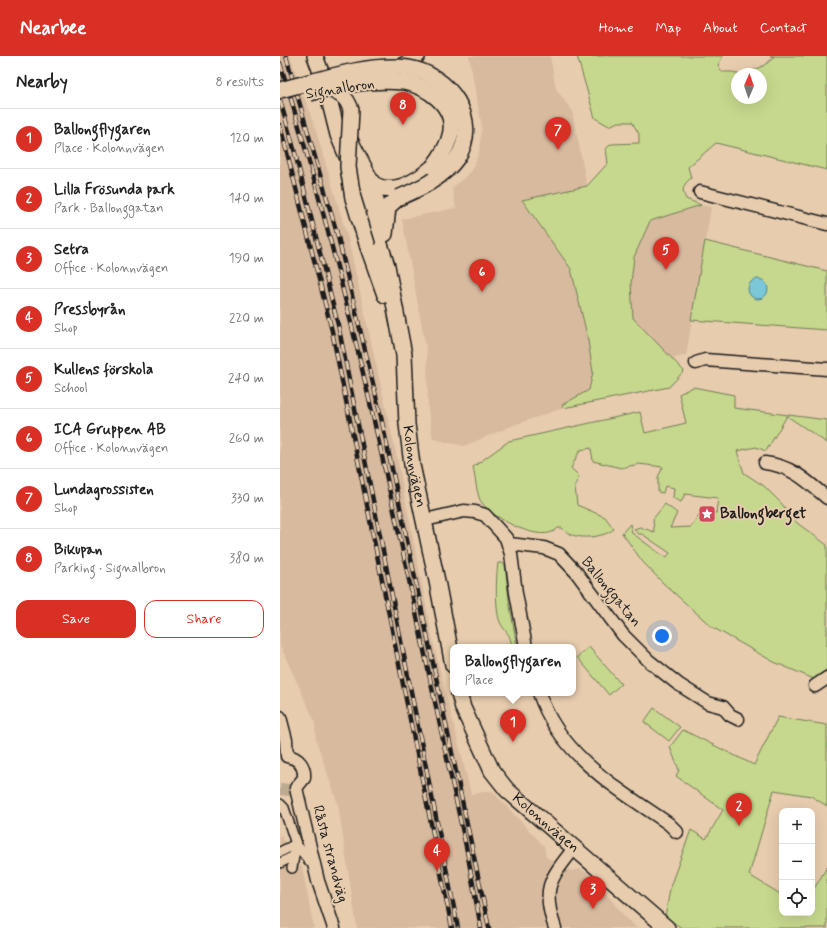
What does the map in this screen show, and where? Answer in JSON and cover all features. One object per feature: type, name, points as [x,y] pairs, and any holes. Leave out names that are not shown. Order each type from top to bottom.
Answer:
[{"type":"street","name":"Kolonnvägen","points":[[315,56],[327,86],[339,108],[351,143],[372,183],[385,234]]},
{"type":"street","points":[[327,86],[382,72],[419,56]]},
{"type":"street","name":"Signalbron","points":[[280,90],[354,72],[380,68],[409,68],[423,72],[439,81],[452,93],[461,105],[465,119],[464,144],[457,158],[442,174],[416,191],[398,198]]},
{"type":"street","name":"Signalbron","points":[[280,100],[327,86],[381,82],[404,82],[430,91],[447,108],[451,119],[451,133],[448,145],[432,167],[414,181],[394,188],[381,188],[372,183]]},
{"type":"street","name":"Kolonnvägen","points":[[327,86],[346,157],[367,204],[387,266],[406,368],[409,444],[450,649]]},
{"type":"street","points":[[327,86],[342,95],[348,101],[351,110],[348,167],[353,198],[368,247],[401,336]]},
{"type":"street","name":"Kolonnvägen","points":[[346,157],[368,192],[376,200]]},
{"type":"street","points":[[700,192],[827,224]]},
{"type":"street","name":"Kolonnvägen","points":[[387,266],[385,234],[388,207],[398,198]]},
{"type":"street","points":[[376,200],[386,202],[398,198]]},
{"type":"street","points":[[696,363],[705,360],[827,369]]},
{"type":"street","points":[[765,463],[780,465],[803,478],[827,498]]},
{"type":"street","points":[[425,520],[464,512],[475,512],[485,515],[509,544],[526,644]]},
{"type":"street","name":"Ballonggatan","points":[[509,544],[544,548],[559,554],[576,572],[623,635],[649,661],[678,684],[708,703],[723,708],[730,715],[738,719]]},
{"type":"street","points":[[815,686],[827,678]]},
{"type":"street","name":"Kolonnvägen","points":[[460,696],[463,708],[492,771],[507,790],[526,808],[574,847],[667,928]]},
{"type":"street","points":[[540,696],[556,729],[576,754],[612,785],[669,824],[677,832]]},
{"type":"street","name":"Råsta strandväg","points":[[280,717],[286,740],[287,756],[300,761],[303,766],[304,778],[296,788],[318,881],[334,928]]},
{"type":"street","points":[[280,804],[284,808],[296,844],[310,862]]},
{"type":"street","points":[[280,852],[296,844]]},
{"type":"street","points":[[292,868],[296,844]]},
{"type":"street","points":[[555,928],[548,909],[548,892],[553,877],[574,847]]},
{"type":"street","points":[[280,863],[294,856]]},
{"type":"shaded area","points":[[280,56],[290,56],[316,131],[348,239],[398,462],[434,646],[471,794],[492,791],[544,846],[546,857],[571,871],[579,869],[589,873],[625,917],[637,928],[357,928],[338,804],[316,740],[315,722],[280,645]]},
{"type":"shaded area","points":[[469,56],[550,56],[556,89],[572,111],[587,186],[522,201],[571,269],[587,335],[593,372],[589,390],[562,405],[563,408],[514,425],[464,446],[433,439],[428,409],[427,353],[402,219],[456,208],[452,188],[471,172],[479,153],[482,127]]},
{"type":"shaded area","points":[[701,205],[711,207],[686,355],[672,359],[633,318],[631,283],[634,257],[650,221]]},
{"type":"shaded area","points":[[280,834],[291,853],[302,867],[314,928],[280,928]]},
{"type":"green space","points":[[577,56],[723,56],[718,65],[722,72],[731,72],[731,104],[767,104],[767,68],[759,68],[768,63],[774,56],[827,56],[827,170],[716,143],[688,167],[691,178],[684,187],[684,196],[686,199],[701,205],[650,221],[634,257],[631,283],[633,318],[684,371],[669,387],[563,408],[562,405],[589,390],[593,372],[587,335],[571,269],[522,200],[587,186],[608,163],[606,149],[611,144],[639,143],[639,134],[632,122],[618,122],[609,126],[595,118]]},
{"type":"green space","points":[[705,241],[827,271],[827,330],[691,320]]},
{"type":"green space","points":[[693,387],[734,395],[734,408],[827,420],[827,443],[787,416],[766,451],[756,447],[737,451],[744,473],[764,486],[781,503],[797,523],[827,545],[827,669],[814,679],[774,662],[712,627],[663,583],[642,561],[622,533],[630,524],[632,533],[666,558],[670,553],[642,534],[638,534],[634,529],[640,527],[654,532],[653,519],[665,504],[677,513],[670,528],[691,527],[700,513],[716,513],[718,498],[685,494],[681,502],[673,498],[674,488],[665,486],[663,493],[658,492],[658,477],[663,467],[639,464],[621,468],[593,461],[591,448],[580,450],[571,468],[579,476],[575,486],[577,505],[605,517],[614,529],[594,537],[579,537],[562,528],[541,534],[531,532],[519,528],[497,516],[480,500],[477,492],[473,467],[509,441],[640,412],[645,433],[686,423],[679,394]]},
{"type":"green space","points":[[498,563],[502,563],[505,565],[516,644],[511,644],[509,636],[498,617],[496,593]]},
{"type":"green space","points":[[589,647],[621,684],[609,695],[577,657]]},
{"type":"green space","points":[[654,708],[680,727],[669,741],[644,722]]},
{"type":"green space","points":[[778,717],[827,725],[827,806],[811,796],[774,790],[749,875],[779,893],[779,916],[815,916],[815,887],[827,867],[827,928],[682,928],[665,917],[671,884],[691,830],[706,839],[723,810],[676,776],[679,770],[670,747],[683,730],[754,765]]},
{"type":"water","points":[[758,279],[765,282],[768,289],[765,296],[758,299],[751,296],[748,289],[751,282]]},
{"type":"tunnel","points":[[280,789],[290,790],[296,788]]},
{"type":"railway","points":[[286,56],[338,237],[381,417],[489,928]]},
{"type":"railway","points":[[280,63],[309,160],[359,356],[382,455],[467,851],[481,928]]},
{"type":"railway","points":[[280,100],[294,149],[339,329],[458,928]]},
{"type":"railway","points":[[280,125],[332,331],[452,928]]},
{"type":"place","name":"Bikupan","points":[[403,125]]},
{"type":"place","name":"Lundagrossisten","points":[[558,150]]},
{"type":"place","name":"Kullens förskola","points":[[666,270]]},
{"type":"place","name":"ICA Gruppen AB","points":[[482,292]]},
{"type":"place","name":"Ballongberget","points":[[707,514]]},
{"type":"place","name":"Ballongflygaren","points":[[513,742]]},
{"type":"place","name":"Lilla Frösunda park","points":[[739,826]]},
{"type":"place","name":"Pressbyrån","points":[[437,871]]},
{"type":"place","name":"Setra","points":[[593,909]]}]
